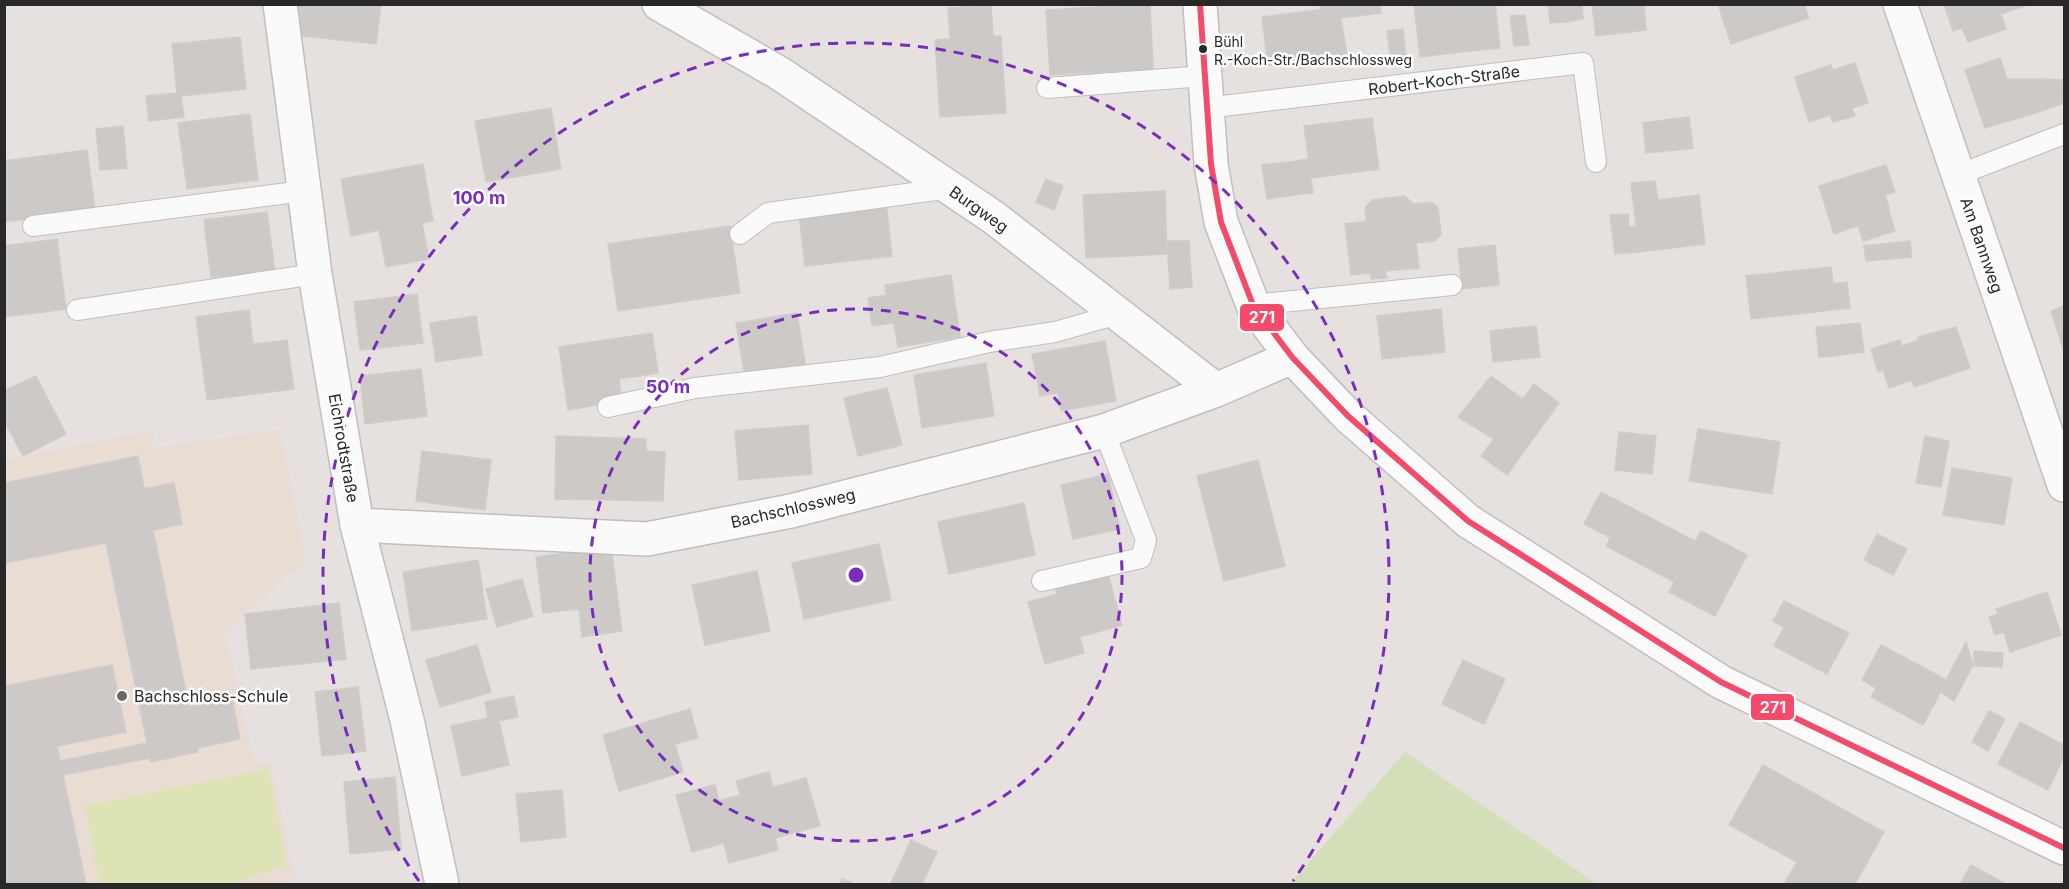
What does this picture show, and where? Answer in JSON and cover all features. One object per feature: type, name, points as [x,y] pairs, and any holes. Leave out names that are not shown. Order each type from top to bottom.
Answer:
[{"type":"street","name":"Eichrodtstraße","points":[[280,4],[315,273],[357,525],[407,720],[442,885]]},
{"type":"street","name":"Burgweg","points":[[659,4],[779,73],[993,217],[1216,390]]},
{"type":"street","points":[[1200,4],[1211,164],[1221,222],[1253,305],[1292,357],[1348,416],[1468,521],[1721,682],[2064,848]]},
{"type":"street","name":"Am Bannweg","points":[[1900,4],[2064,485]]},
{"type":"street","points":[[1216,390],[1292,357]]},
{"type":"street","name":"Bachschlossweg","points":[[357,525],[647,539],[791,511],[1104,431],[1216,390]]},
{"type":"lane","name":"Robert-Koch-Straße","points":[[1205,92],[1583,63],[1596,162]]},
{"type":"lane","points":[[1047,88],[1205,92]]},
{"type":"lane","points":[[1958,175],[2064,134]]},
{"type":"lane","points":[[740,234],[768,213],[950,188]]},
{"type":"lane","points":[[33,226],[304,191]]},
{"type":"lane","points":[[77,310],[315,273]]},
{"type":"lane","points":[[1253,305],[1452,285]]},
{"type":"lane","points":[[608,406],[695,388],[880,367],[989,342],[1055,332],[1118,314]]},
{"type":"lane","points":[[1042,581],[1141,558],[1146,540],[1104,431]]},
{"type":"shaded area","name":"Bachschloss-Schule","points":[[280,430],[305,560],[224,631],[254,764],[270,762],[295,878],[276,884],[5,884],[5,460],[152,431],[154,448]]},
{"type":"green space","points":[[1405,752],[1597,884],[1290,884]]},
{"type":"green space","points":[[268,769],[287,865],[229,884],[100,884],[85,806]]},
{"type":"building","points":[[299,4],[381,4],[376,44],[295,35]]},
{"type":"building","points":[[1150,4],[1153,69],[1050,75],[1046,10]]},
{"type":"building","points":[[1320,4],[1380,4],[1381,13],[1340,18],[1339,7],[1321,9]]},
{"type":"building","points":[[1414,4],[1455,4],[1460,52],[1420,57]]},
{"type":"building","points":[[1455,4],[1495,4],[1500,48],[1460,52]]},
{"type":"building","points":[[1548,4],[1564,4],[1566,22],[1550,23]]},
{"type":"building","points":[[1564,4],[1582,4],[1583,19],[1566,22]]},
{"type":"building","points":[[1592,4],[1644,4],[1646,30],[1596,36]]},
{"type":"building","points":[[1718,4],[1804,4],[1809,18],[1731,44]]},
{"type":"building","points":[[1944,4],[2030,4],[1953,31]]},
{"type":"building","points":[[991,5],[993,36],[1001,36],[1006,113],[940,117],[935,40],[950,39],[948,8]]},
{"type":"building","points":[[1339,7],[1348,61],[1295,69],[1294,62],[1268,65],[1262,17]]},
{"type":"building","points":[[1525,15],[1529,45],[1514,46],[1510,16]]},
{"type":"building","points":[[2001,15],[2006,29],[1968,42],[1962,28]]},
{"type":"building","points":[[1403,29],[1406,59],[1391,61],[1387,31]]},
{"type":"building","points":[[240,37],[246,89],[181,96],[184,117],[149,121],[146,96],[177,93],[172,44]]},
{"type":"building","points":[[2000,58],[2007,79],[2043,79],[2042,111],[1985,128],[1965,70]]},
{"type":"building","points":[[1855,63],[1868,103],[1852,108],[1855,116],[1833,122],[1830,115],[1809,122],[1795,77],[1831,65],[1833,70]]},
{"type":"building","points":[[2043,79],[2064,80],[2064,103],[2042,111]]},
{"type":"building","points":[[551,108],[561,169],[486,182],[475,121]]},
{"type":"building","points":[[250,114],[258,180],[187,189],[178,123]]},
{"type":"building","points":[[1689,117],[1693,148],[1676,150],[1672,119]]},
{"type":"building","points":[[1372,118],[1379,169],[1311,178],[1304,126]]},
{"type":"building","points":[[1672,119],[1676,150],[1646,153],[1643,123]]},
{"type":"building","points":[[123,126],[127,168],[100,170],[96,129]]},
{"type":"building","points":[[87,150],[95,210],[4,222],[4,161]]},
{"type":"building","points":[[1308,159],[1313,193],[1301,194],[1297,161]]},
{"type":"building","points":[[1297,161],[1301,194],[1267,199],[1262,165]]},
{"type":"building","points":[[423,164],[433,221],[422,223],[429,259],[386,267],[379,230],[351,236],[341,179]]},
{"type":"building","points":[[1886,165],[1895,192],[1885,195],[1889,208],[1863,216],[1866,223],[1834,234],[1819,186]]},
{"type":"building","points":[[1046,179],[1063,186],[1054,210],[1036,202]]},
{"type":"building","points":[[1655,181],[1658,200],[1699,195],[1705,244],[1639,252],[1631,183]]},
{"type":"building","points":[[1165,191],[1167,254],[1086,258],[1083,195]]},
{"type":"building","points":[[1405,196],[1413,204],[1431,202],[1438,208],[1441,234],[1435,241],[1416,243],[1419,268],[1385,271],[1387,278],[1371,279],[1371,273],[1351,275],[1345,224],[1366,221],[1365,208],[1372,200]]},
{"type":"building","points":[[886,203],[892,256],[805,266],[799,214]]},
{"type":"building","points":[[1888,208],[1895,231],[1863,241],[1858,226],[1866,223],[1863,216]]},
{"type":"building","points":[[267,212],[275,271],[211,278],[204,220]]},
{"type":"building","points":[[1628,214],[1629,227],[1636,226],[1639,252],[1615,254],[1610,215]]},
{"type":"building","points":[[730,226],[740,293],[618,311],[608,244]]},
{"type":"building","points":[[57,239],[66,309],[4,317],[4,246]]},
{"type":"building","points":[[1167,241],[1189,241],[1192,287],[1170,289]]},
{"type":"building","points":[[1910,241],[1912,257],[1866,261],[1864,246]]},
{"type":"building","points":[[1495,245],[1499,285],[1462,289],[1458,249]]},
{"type":"building","points":[[1831,267],[1833,284],[1847,282],[1850,308],[1751,319],[1746,276]]},
{"type":"building","points":[[951,275],[960,337],[898,347],[894,323],[872,326],[868,298],[886,295],[885,285]]},
{"type":"building","points":[[417,294],[423,343],[360,350],[354,302]]},
{"type":"building","points":[[2064,306],[2064,352],[2051,311]]},
{"type":"building","points":[[1441,309],[1445,352],[1382,359],[1377,316]]},
{"type":"building","points":[[249,310],[253,344],[287,340],[294,389],[207,400],[196,317]]},
{"type":"building","points":[[797,313],[806,368],[745,378],[736,323]]},
{"type":"building","points":[[476,316],[482,355],[436,362],[430,323]]},
{"type":"building","points":[[1860,323],[1864,352],[1834,356],[1831,326]]},
{"type":"building","points":[[1536,326],[1540,357],[1493,362],[1490,331]]},
{"type":"building","points":[[1831,326],[1834,356],[1819,357],[1816,327]]},
{"type":"building","points":[[1956,327],[1970,368],[1914,387],[1912,380],[1889,388],[1883,370],[1878,372],[1871,349],[1900,340],[1902,346],[1919,340],[1918,337]]},
{"type":"building","points":[[652,333],[658,373],[619,379],[622,401],[568,410],[559,347]]},
{"type":"building","points":[[1105,341],[1116,401],[1061,411],[1050,351]]},
{"type":"building","points":[[1050,351],[1057,393],[1040,396],[1032,354]]},
{"type":"building","points":[[986,363],[994,416],[922,428],[914,375]]},
{"type":"building","points":[[421,369],[427,416],[365,424],[360,376]]},
{"type":"building","points":[[36,376],[66,434],[23,456],[4,420],[4,391]]},
{"type":"building","points":[[1491,376],[1523,399],[1534,384],[1559,403],[1507,475],[1481,456],[1494,439],[1458,417]]},
{"type":"building","points":[[887,388],[902,445],[858,456],[844,398]]},
{"type":"building","points":[[808,425],[812,474],[739,480],[735,431]]},
{"type":"building","points":[[1698,429],[1780,442],[1772,494],[1689,481]]},
{"type":"building","points":[[1619,432],[1656,436],[1652,474],[1615,470]]},
{"type":"building","points":[[556,436],[646,439],[646,451],[665,452],[663,501],[555,499]]},
{"type":"building","points":[[1925,436],[1949,441],[1941,487],[1916,483]]},
{"type":"building","points":[[422,451],[491,460],[485,510],[416,501]]},
{"type":"building","points":[[138,456],[144,489],[174,483],[182,524],[153,530],[189,707],[232,698],[240,739],[197,748],[198,752],[151,762],[149,758],[63,775],[86,884],[4,884],[4,686],[112,665],[126,732],[57,746],[60,761],[147,743],[106,543],[4,563],[4,483]]},
{"type":"building","points":[[1258,460],[1285,566],[1224,581],[1197,476]]},
{"type":"building","points":[[1952,468],[2012,478],[2004,525],[1943,515]]},
{"type":"building","points":[[1108,474],[1120,529],[1073,539],[1061,485]]},
{"type":"building","points":[[1601,492],[1628,506],[1611,538],[1584,524]]},
{"type":"building","points":[[1024,503],[1035,555],[949,574],[938,522]]},
{"type":"building","points":[[1628,506],[1695,541],[1674,582],[1606,546]]},
{"type":"building","points":[[1701,531],[1747,555],[1715,616],[1669,592]]},
{"type":"building","points":[[1877,534],[1907,549],[1893,575],[1864,560]]},
{"type":"building","points":[[879,544],[891,600],[804,619],[792,563]]},
{"type":"building","points":[[611,547],[622,631],[582,637],[579,609],[543,613],[536,557]]},
{"type":"building","points":[[478,560],[487,619],[412,631],[403,572]]},
{"type":"building","points":[[757,571],[770,631],[705,645],[692,585]]},
{"type":"building","points":[[1107,571],[1122,625],[1080,637],[1084,653],[1045,664],[1028,602],[1057,594],[1054,586]]},
{"type":"building","points":[[522,579],[533,616],[497,627],[486,589]]},
{"type":"building","points":[[2047,592],[2061,635],[2010,652],[2004,632],[1995,635],[1989,617],[1998,614],[1996,609]]},
{"type":"building","points":[[1784,601],[1849,633],[1827,674],[1774,646],[1784,627],[1773,621]]},
{"type":"building","points":[[339,603],[346,659],[251,669],[245,614]]},
{"type":"building","points":[[1966,642],[1973,665],[1954,701],[1940,692]]},
{"type":"building","points":[[477,645],[491,692],[440,707],[426,660]]},
{"type":"building","points":[[1881,645],[1947,680],[1923,725],[1871,697],[1876,688],[1862,680]]},
{"type":"building","points":[[1974,651],[2003,653],[2002,667],[1974,666]]},
{"type":"building","points":[[1463,660],[1505,679],[1484,724],[1442,704]]},
{"type":"building","points":[[358,687],[366,751],[322,756],[315,692]]},
{"type":"building","points":[[514,696],[518,717],[499,721],[509,765],[462,776],[451,726],[488,718],[485,702]]},
{"type":"building","points":[[690,709],[698,738],[675,744],[683,772],[619,791],[603,735]]},
{"type":"building","points":[[1989,711],[2005,719],[1988,751],[1972,742]]},
{"type":"building","points":[[2020,722],[2064,745],[2064,757],[2048,790],[1998,764]]},
{"type":"building","points":[[1763,765],[1884,832],[1855,884],[1784,884],[1797,862],[1729,825]]},
{"type":"building","points":[[769,772],[773,787],[806,778],[820,826],[775,838],[778,850],[729,863],[724,843],[692,852],[676,795],[715,785],[719,801],[740,795],[736,781]]},
{"type":"building","points":[[395,777],[401,849],[350,854],[344,782]]},
{"type":"building","points":[[562,790],[566,837],[521,842],[516,794]]},
{"type":"building","points":[[911,840],[937,852],[922,884],[893,884],[891,883]]},
{"type":"building","points":[[1971,865],[2004,883],[1960,884]]},
{"type":"building","points":[[842,879],[855,884],[840,884]]},
{"type":"transit line","name":"271","points":[[1200,4],[1211,164],[1221,222],[1253,305],[1292,357],[1348,416],[1468,521],[1721,682],[2064,848]]},
{"type":"place","name":"Bühl R.-Koch-Str./Bachschlossweg","points":[[1203,49]]},
{"type":"place","name":"Bachschloss-Schule","points":[[122,696]]}]
